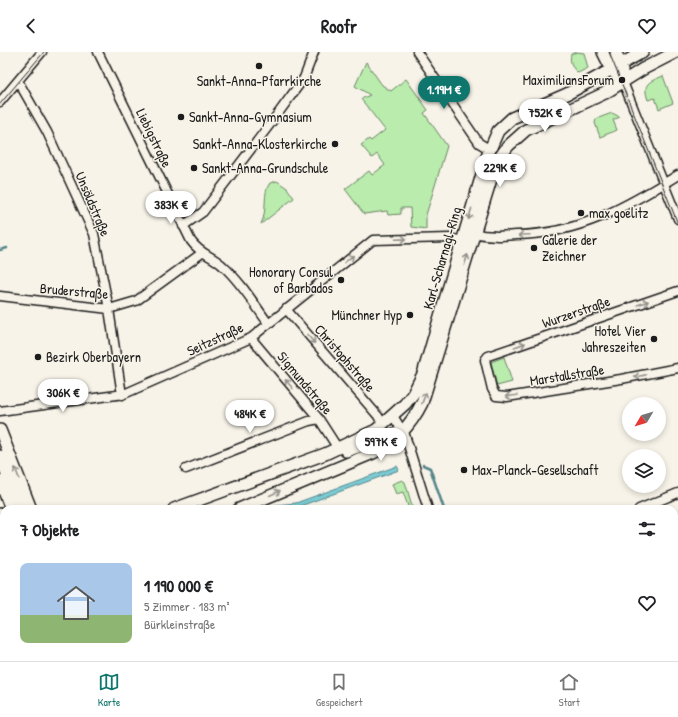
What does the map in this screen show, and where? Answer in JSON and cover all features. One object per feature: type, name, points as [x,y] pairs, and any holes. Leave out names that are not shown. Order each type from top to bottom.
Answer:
[{"type":"main road","points":[[603,52],[616,67],[623,82]]},
{"type":"main road","points":[[616,52],[616,67]]},
{"type":"main road","name":"Karl-Scharnagl-Ring","points":[[325,454],[366,435],[383,425],[413,394],[423,374],[489,149],[502,126],[522,112],[568,94],[643,52]]},
{"type":"main road","name":"Karl-Scharnagl-Ring","points":[[249,505],[384,448],[404,431],[418,412],[424,398],[497,160],[516,137],[526,130],[605,93],[676,52]]},
{"type":"main road","points":[[502,126],[506,133],[516,137]]},
{"type":"main road","points":[[0,430],[29,505]]},
{"type":"main road","points":[[185,505],[325,454],[341,453],[404,431]]},
{"type":"main road","points":[[0,456],[19,505]]},
{"type":"main road","points":[[0,481],[9,505]]},
{"type":"street","points":[[0,102],[42,52]]},
{"type":"street","name":"Liebigstraße","points":[[98,52],[188,236],[202,253]]},
{"type":"street","points":[[183,226],[203,212],[277,115],[304,78],[314,52]]},
{"type":"street","points":[[417,52],[480,143],[489,149]]},
{"type":"street","name":"Unsöldstraße","points":[[18,81],[47,132],[94,234],[109,309],[122,395]]},
{"type":"street","points":[[623,82],[678,219]]},
{"type":"street","points":[[474,233],[486,236],[524,235],[572,228],[624,207],[678,175]]},
{"type":"street","name":"Seitzstraße","points":[[0,411],[122,395],[251,338],[373,240],[450,238],[462,241]]},
{"type":"street","points":[[202,253],[218,261],[228,271],[268,323]]},
{"type":"street","name":"Bruderstraße","points":[[0,296],[109,309],[136,301],[202,253]]},
{"type":"street","name":"Wurzerstraße","points":[[485,360],[488,356],[678,291]]},
{"type":"street","name":"Christophstraße","points":[[286,310],[378,416],[383,425]]},
{"type":"street","name":"Sigmundstraße","points":[[251,338],[319,419],[338,447]]},
{"type":"street","name":"Marstallstraße","points":[[485,360],[492,389],[496,396],[506,397],[621,380],[678,368]]},
{"type":"street","points":[[393,416],[404,431],[427,505]]},
{"type":"street","points":[[186,469],[309,421],[319,419]]},
{"type":"street","points":[[649,505],[678,493]]},
{"type":"green space","points":[[577,52],[584,53],[588,68],[578,73],[574,69],[570,59],[571,54]]},
{"type":"green space","points":[[366,62],[382,85],[391,91],[406,79],[428,110],[424,113],[447,146],[426,215],[426,229],[411,227],[410,208],[401,208],[401,214],[388,215],[387,211],[364,214],[345,189],[369,171],[372,175],[385,165],[377,154],[372,158],[361,145],[369,139],[371,141],[385,130],[361,99],[370,95],[355,86]]},
{"type":"green space","points":[[663,76],[673,103],[659,109],[655,98],[648,100],[646,87],[651,82]]},
{"type":"green space","points":[[612,113],[620,117],[613,120],[617,130],[600,137],[595,123],[596,119]]},
{"type":"green space","points":[[277,181],[287,188],[294,198],[261,224],[264,213],[266,191],[270,183]]},
{"type":"green space","points":[[504,357],[512,382],[497,386],[491,362]]},
{"type":"green space","points":[[402,480],[405,482],[412,505],[408,505],[403,492],[396,494],[392,484]]},
{"type":"water","points":[[397,466],[399,470],[303,505],[275,505],[296,503]]},
{"type":"waterway","points":[[0,250],[7,248]]},
{"type":"waterway","points":[[423,465],[430,468],[443,505]]},
{"type":"tram line","points":[[0,104],[44,52]]},
{"type":"tram line","points":[[609,52],[678,224]]},
{"type":"place","name":"Sankt-Anna-Pfarrkirche","points":[[259,66]]},
{"type":"place","name":"MaximiliansForum","points":[[622,80]]},
{"type":"place","name":"Sankt-Anna-Gymnasium","points":[[181,117]]},
{"type":"place","name":"Sankt-Anna-Klosterkirche","points":[[335,144]]},
{"type":"place","name":"Sankt-Anna-Grundschule","points":[[194,168]]},
{"type":"place","name":"max goelitz","points":[[581,213]]},
{"type":"place","name":"Galerie der Zeichner","points":[[534,248]]},
{"type":"place","name":"Honorary Consul of Barbados","points":[[341,280]]},
{"type":"place","name":"Münchner Hyp","points":[[410,315]]},
{"type":"place","name":"Hotel Vier Jahreszeiten","points":[[654,339]]},
{"type":"place","name":"Bezirk Oberbayern","points":[[38,357]]},
{"type":"place","name":"Max-Planck-Gesellschaft","points":[[464,470]]}]
